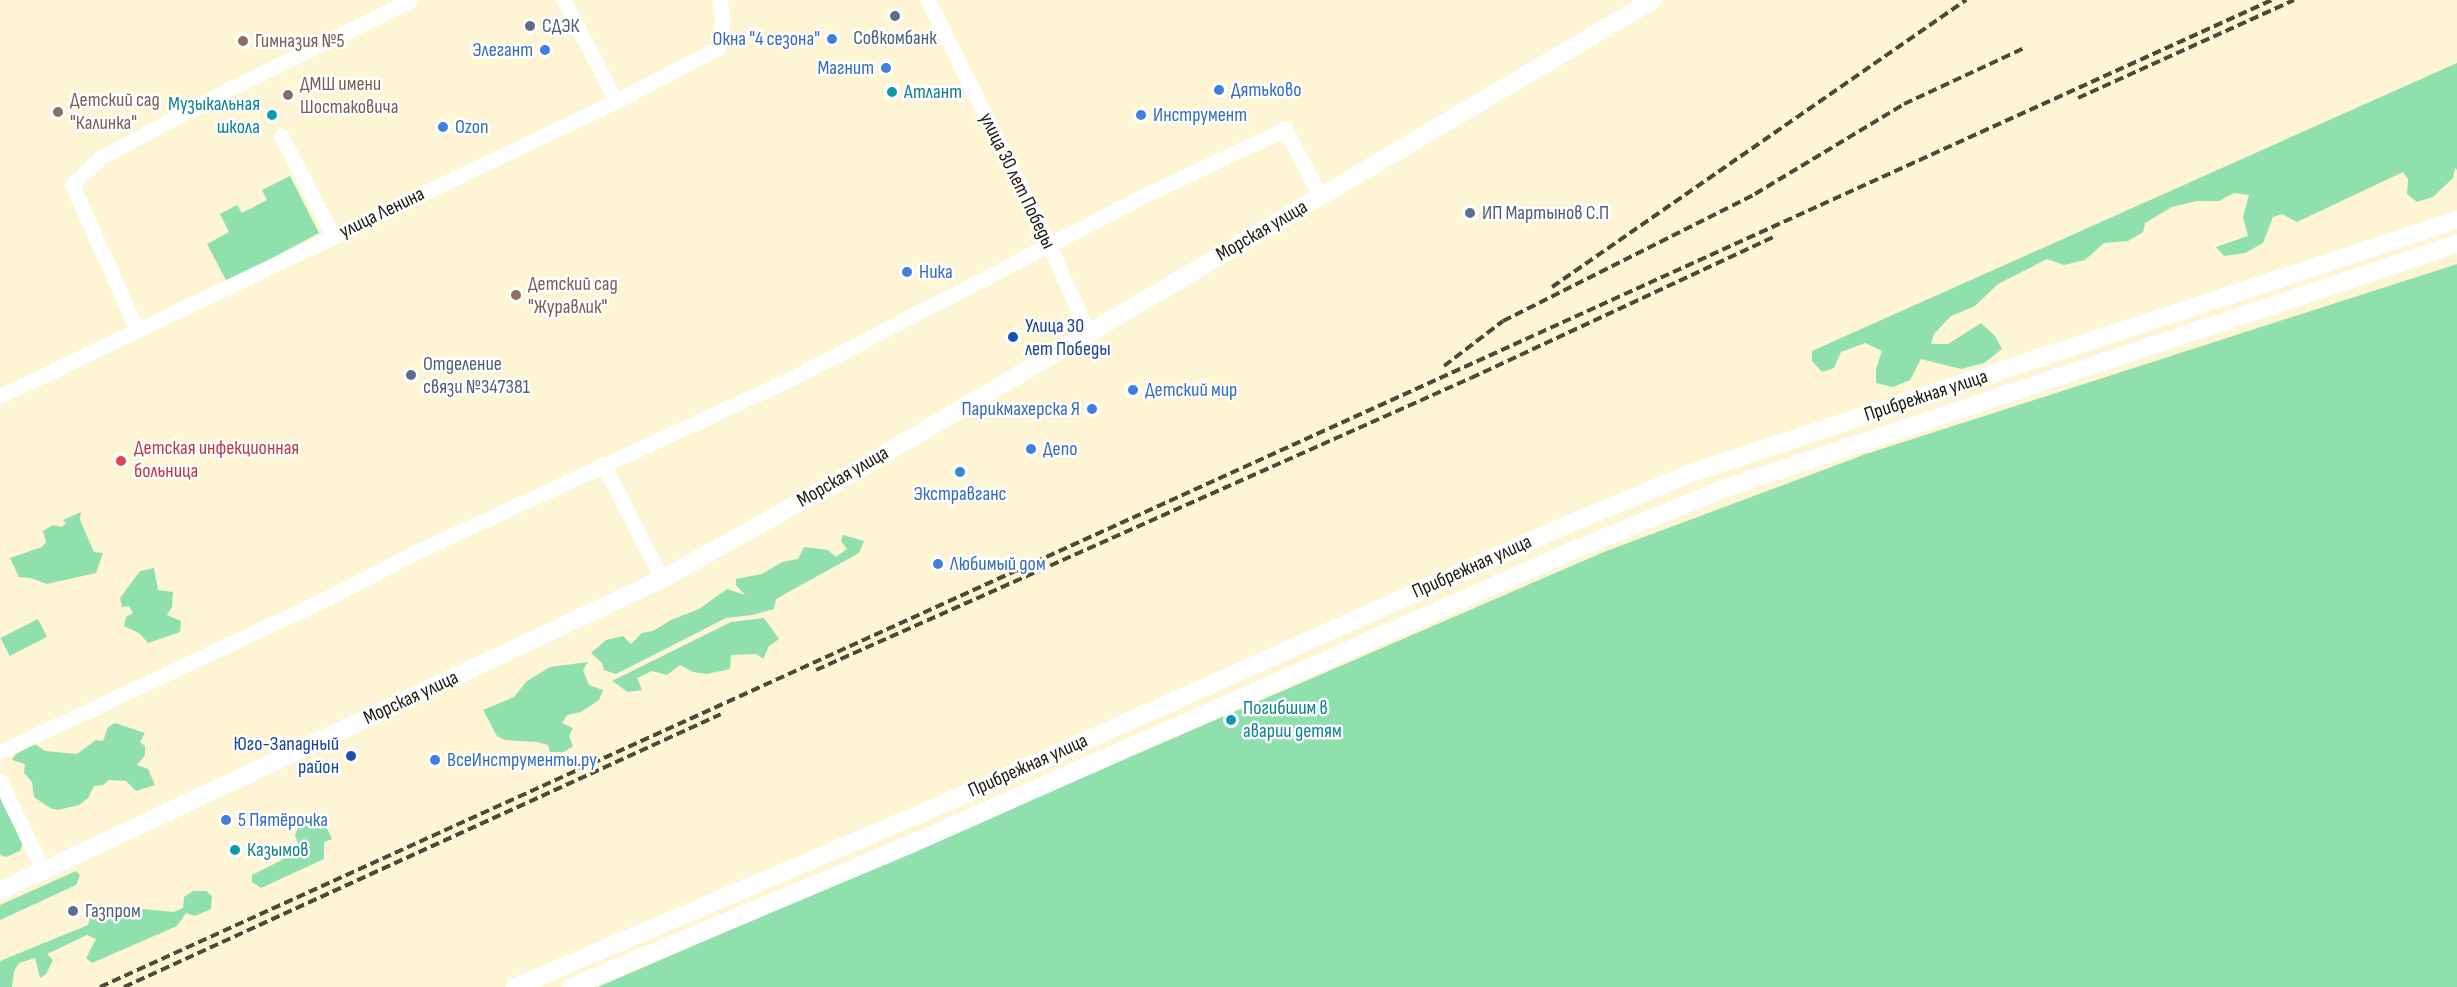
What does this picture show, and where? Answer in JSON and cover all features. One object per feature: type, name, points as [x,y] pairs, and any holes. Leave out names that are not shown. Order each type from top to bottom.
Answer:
[{"type":"main road","name":"Морская улица","points":[[0,891],[662,579],[854,472],[1653,0]]},
{"type":"main road","name":"Прибрежная улица","points":[[515,987],[978,789],[1542,536],[1691,473],[2457,220]]},
{"type":"main road","name":"Прибрежная улица","points":[[571,987],[912,844],[1579,548],[1726,488],[2457,243]]},
{"type":"street","points":[[137,330],[72,185],[101,157],[242,83],[411,0]]},
{"type":"street","points":[[564,0],[616,101]]},
{"type":"street","name":"улица Ленина","points":[[0,396],[616,101],[718,48],[723,20],[719,0]]},
{"type":"street","name":"улица 30 лет Победы","points":[[928,0],[1049,245],[1088,332]]},
{"type":"street","points":[[0,752],[318,603],[363,578],[603,464],[794,377],[1143,196],[1286,129],[1321,196]]},
{"type":"street","points":[[281,136],[333,236]]},
{"type":"street","points":[[603,464],[662,579]]},
{"type":"street","points":[[0,781],[43,870]]},
{"type":"green space","points":[[2457,63],[2457,170],[2455,168],[2453,178],[2433,197],[2417,202],[2407,194],[2408,179],[2403,172],[2297,222],[2282,214],[2273,217],[2263,243],[2245,253],[2224,256],[2216,247],[2248,236],[2243,217],[2249,195],[2234,193],[2219,201],[2197,201],[2172,207],[2145,223],[2143,232],[2128,241],[2104,243],[2085,260],[2064,265],[2047,259],[1998,284],[1975,306],[1951,316],[1934,334],[1931,344],[1948,344],[1981,323],[1995,336],[2002,349],[1984,363],[1961,369],[1921,359],[1910,380],[1893,387],[1876,383],[1876,369],[1882,351],[1865,343],[1841,352],[1834,368],[1822,372],[1812,361],[1812,351]]},
{"type":"green space","points":[[290,176],[319,233],[227,282],[207,244],[229,232],[220,214],[237,205],[242,213],[267,200],[262,190]]},
{"type":"green space","points":[[2457,264],[2457,987],[598,987],[1604,552],[1866,454]]},
{"type":"green space","points":[[81,512],[80,520],[94,552],[103,553],[96,573],[47,584],[31,578],[19,577],[10,558],[42,547],[46,542],[43,531],[53,525],[62,527],[66,523],[63,520]]},
{"type":"green space","points":[[843,535],[864,541],[859,553],[776,599],[774,609],[752,615],[726,618],[616,674],[604,670],[602,663],[591,653],[606,640],[623,636],[631,644],[642,633],[653,631],[671,620],[699,609],[727,589],[745,595],[736,585],[736,579],[762,574],[782,562],[798,559],[804,547],[828,550],[836,557],[847,549],[841,541]]},
{"type":"green space","points":[[154,568],[158,590],[173,592],[172,607],[167,615],[181,621],[180,632],[148,643],[139,633],[124,626],[126,617],[133,613],[129,606],[122,607],[120,598],[140,571]]},
{"type":"green space","points":[[764,618],[779,639],[769,646],[763,659],[756,654],[731,655],[730,669],[707,674],[693,672],[680,665],[667,675],[652,671],[637,678],[642,690],[628,692],[612,681],[731,622]]},
{"type":"green space","points":[[38,619],[47,637],[10,656],[1,638]]},
{"type":"green space","points":[[588,662],[583,670],[589,685],[603,690],[599,700],[581,712],[567,715],[562,723],[573,728],[569,736],[573,746],[564,752],[550,752],[548,745],[505,740],[497,736],[483,710],[514,697],[527,681],[550,667]]},
{"type":"green space","points":[[115,723],[145,733],[140,742],[145,746],[145,755],[137,765],[148,769],[155,785],[136,791],[126,781],[109,780],[103,785],[94,786],[88,798],[79,805],[58,810],[50,808],[34,797],[32,782],[24,773],[25,764],[12,760],[15,755],[32,742],[45,751],[77,754],[96,740],[103,741],[108,727]]},
{"type":"green space","points":[[0,788],[23,843],[20,851],[6,857],[0,855]]},
{"type":"green space","points":[[321,816],[332,839],[324,842],[324,859],[261,888],[252,882],[252,875],[280,861],[299,847],[295,835],[298,828],[310,819]]},
{"type":"green space","points":[[76,871],[80,875],[76,885],[0,920],[0,905]]},
{"type":"green space","points":[[193,891],[206,891],[212,896],[211,909],[195,916],[186,913],[177,926],[92,963],[86,958],[96,939],[87,935],[47,954],[53,960],[46,974],[40,978],[35,958],[19,963],[14,971],[12,987],[0,987],[0,961],[88,925],[92,912],[109,918],[113,907],[118,907],[127,916],[142,909],[174,912],[183,908],[184,897]]},
{"type":"railway","points":[[1552,287],[1966,0]]},
{"type":"railway","points":[[100,987],[2272,0]]},
{"type":"railway","points":[[2078,98],[2294,0]]},
{"type":"railway","points":[[1444,366],[1503,321],[1755,194],[1904,104],[2026,47]]},
{"type":"railway","points":[[816,670],[1471,378],[1775,236]]},
{"type":"railway","points":[[124,987],[721,714]]},
{"type":"place","name":"Совкомбанк","points":[[895,16]]},
{"type":"place","name":"СДЭК","points":[[530,26]]},
{"type":"place","name":"Окна \"4 сезона\"","points":[[832,39]]},
{"type":"place","name":"Гимназия №5","points":[[243,41]]},
{"type":"place","name":"Элегант","points":[[545,50]]},
{"type":"place","name":"Магнит","points":[[886,68]]},
{"type":"place","name":"Дятьково","points":[[1219,90]]},
{"type":"place","name":"Атлант","points":[[892,92]]},
{"type":"place","name":"ДМШ имени Шостаковича","points":[[288,95]]},
{"type":"place","name":"Детский сад \"Калинка\"","points":[[58,112]]},
{"type":"place","name":"Музыкальная школа","points":[[272,115]]},
{"type":"place","name":"Инструмент","points":[[1141,115]]},
{"type":"place","name":"Ozon","points":[[443,127]]},
{"type":"place","name":"ИП Мартынов С.П","points":[[1470,213]]},
{"type":"place","name":"Ника","points":[[907,272]]},
{"type":"place","name":"Детский сад \"Журавлик\"","points":[[516,295]]},
{"type":"place","name":"Улица 30 лет Победы","points":[[1013,337]]},
{"type":"place","name":"Отделение связи №347381","points":[[411,375]]},
{"type":"place","name":"Детский мир","points":[[1133,390]]},
{"type":"place","name":"Парикмахерска Я","points":[[1092,409]]},
{"type":"place","name":"Депо","points":[[1031,449]]},
{"type":"place","name":"Детская инфекционная больница","points":[[121,461]]},
{"type":"place","name":"Экстравганс","points":[[960,472]]},
{"type":"place","name":"Любимый дом","points":[[938,564]]},
{"type":"place","name":"Погибшим в аварии детям","points":[[1231,720]]},
{"type":"place","name":"Юго-Западный район","points":[[351,756]]},
{"type":"place","name":"ВсеИнструменты.ру","points":[[435,760]]},
{"type":"place","name":"5 Пятёрочка","points":[[226,820]]},
{"type":"place","name":"Казымов","points":[[235,850]]},
{"type":"place","name":"Газпром","points":[[73,911]]}]
